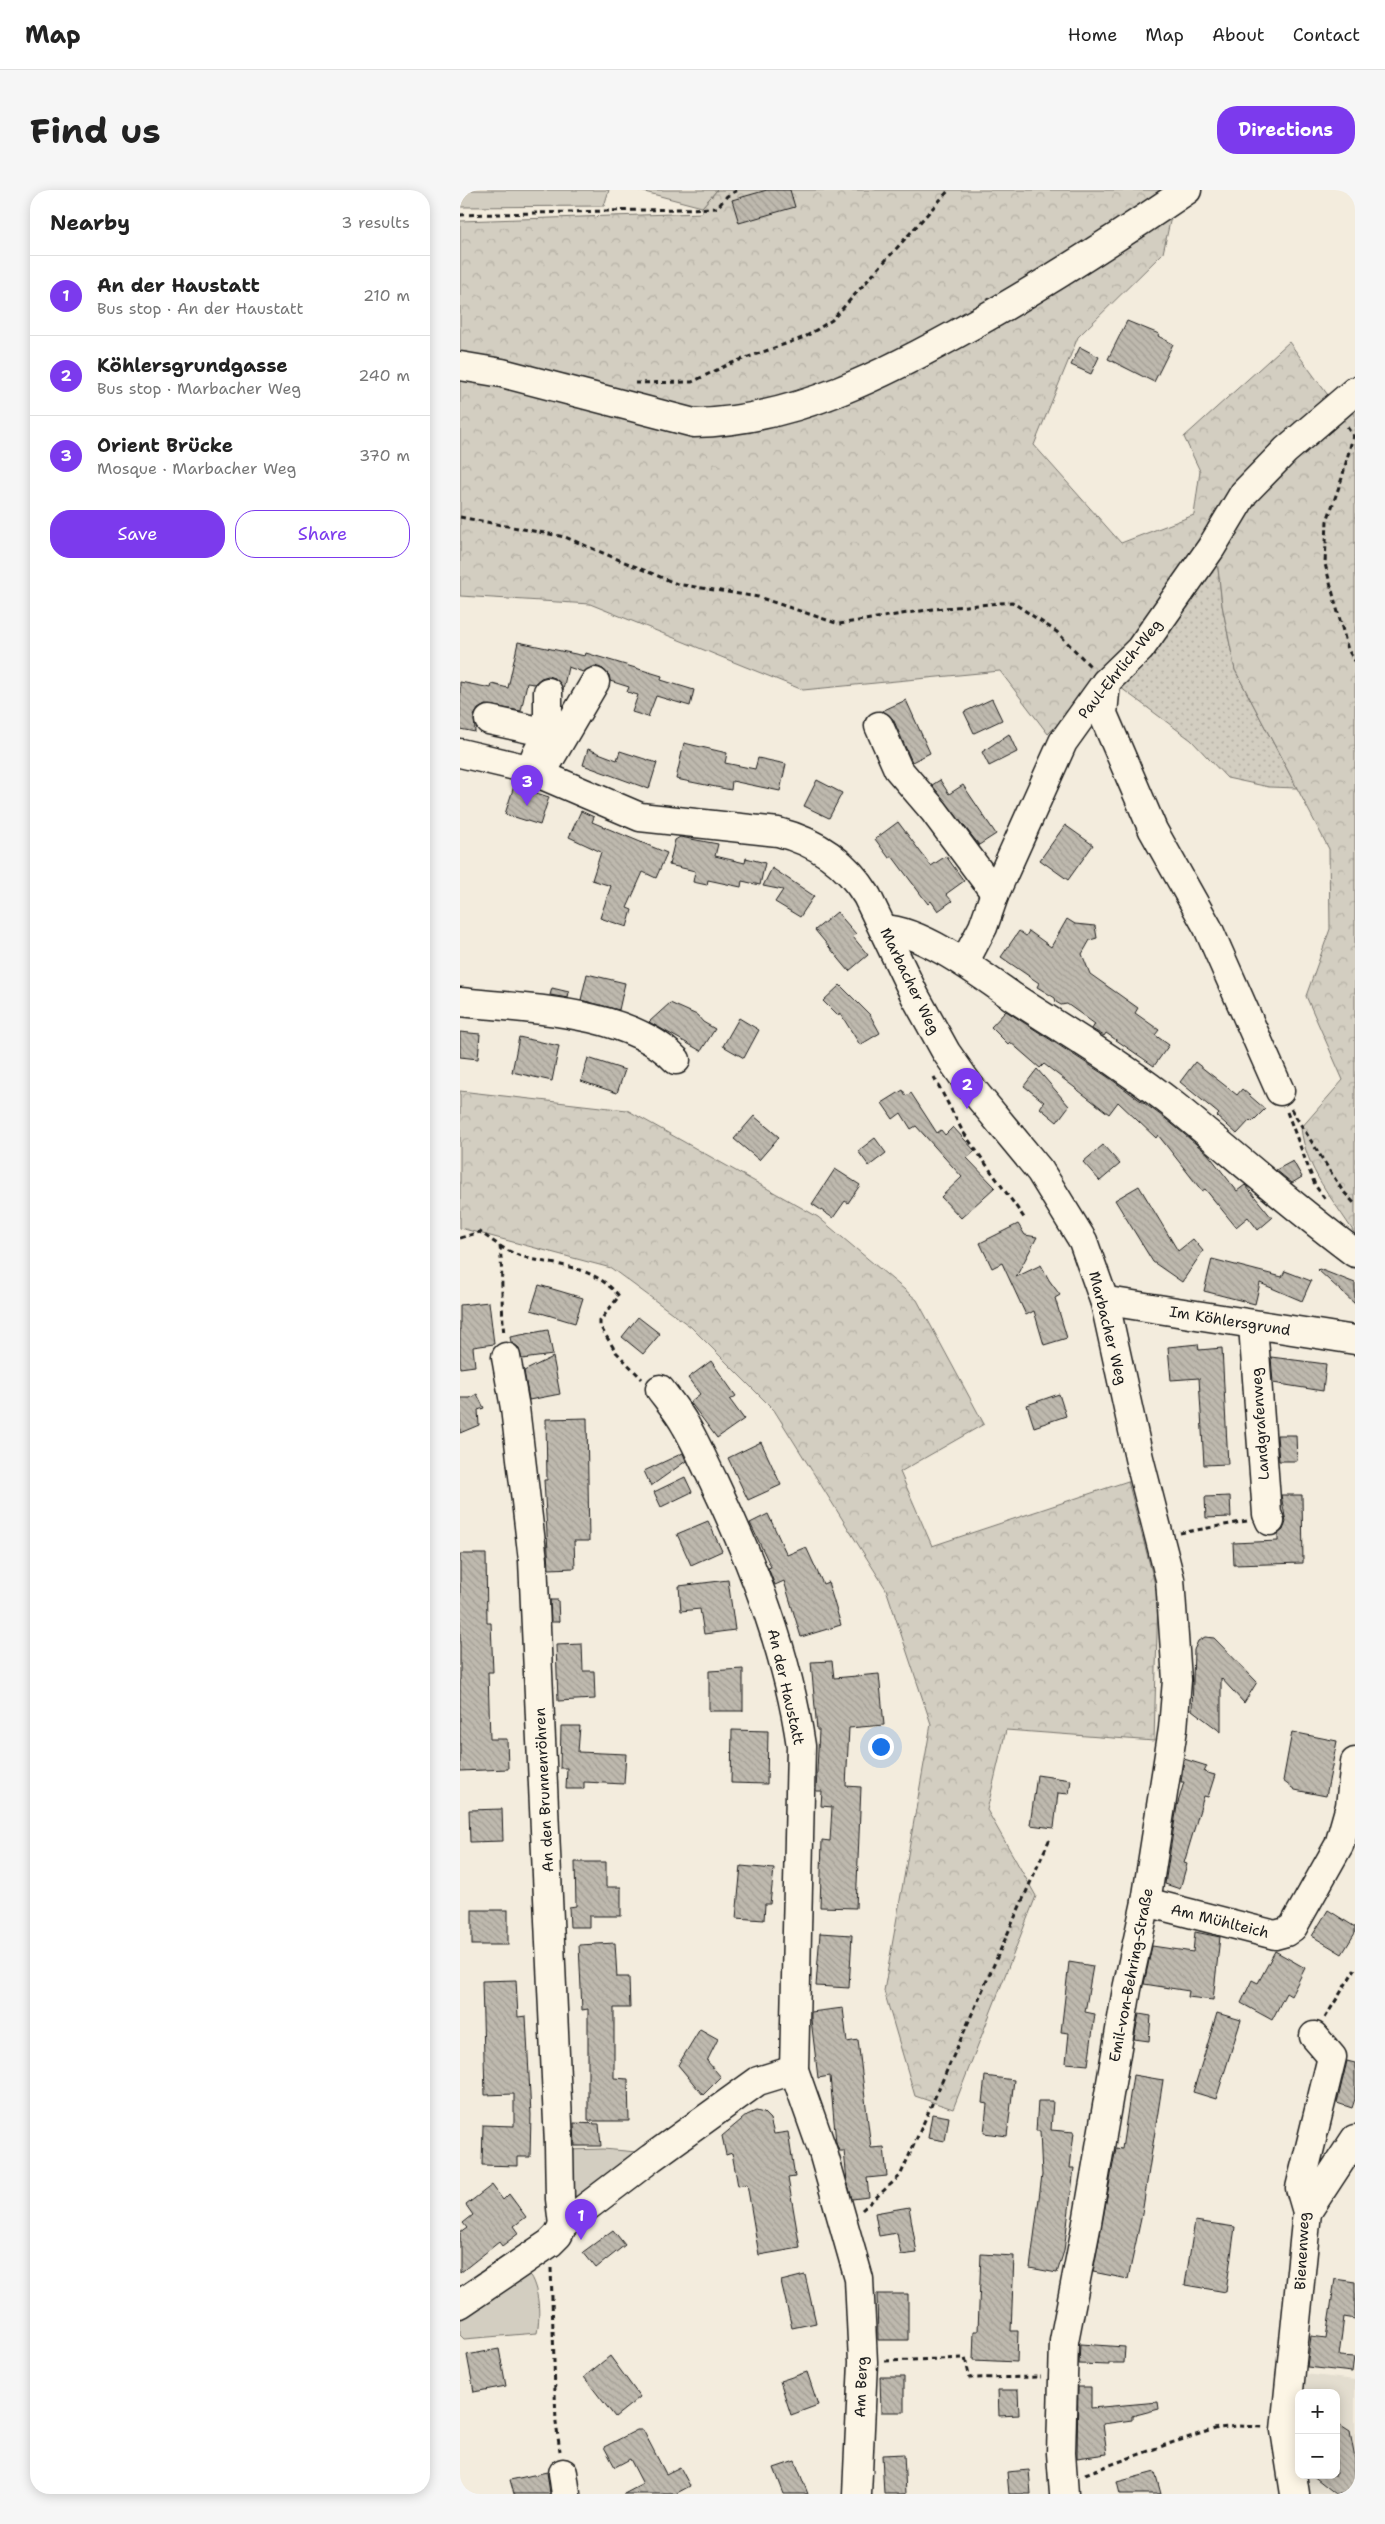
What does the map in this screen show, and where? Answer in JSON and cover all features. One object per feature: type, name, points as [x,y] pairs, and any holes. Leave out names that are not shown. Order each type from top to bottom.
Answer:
[{"type":"street","points":[[460,366],[502,373],[694,423],[726,422],[765,414],[850,388],[909,361],[1098,251],[1188,190]]},
{"type":"street","name":"Paul-Ehrlich-Weg","points":[[964,963],[983,927],[1062,742],[1106,682],[1140,649],[1211,548],[1244,493],[1286,450],[1345,399]]},
{"type":"street","points":[[534,772],[595,682]]},
{"type":"street","points":[[1106,682],[1103,714],[1153,830],[1208,928],[1280,1091]]},
{"type":"street","points":[[534,772],[548,734],[548,692]]},
{"type":"street","points":[[489,720],[548,734]]},
{"type":"street","points":[[878,726],[898,768],[934,811],[996,893]]},
{"type":"street","name":"Marbacher Weg","points":[[460,753],[534,772],[618,810],[640,817],[778,832],[798,837],[829,854],[851,874],[867,896],[915,996],[946,1052],[969,1085],[1040,1171],[1083,1241],[1105,1303],[1139,1458]]},
{"type":"street","points":[[884,930],[904,931],[964,963],[1104,1056],[1175,1106],[1239,1161],[1355,1252]]},
{"type":"street","points":[[460,1002],[575,1014],[641,1034],[663,1046],[676,1060]]},
{"type":"street","name":"Im Köhlersgrund","points":[[1105,1303],[1114,1302],[1355,1340]]},
{"type":"street","name":"Landgrafenweg","points":[[1253,1325],[1267,1514],[1263,1520]]},
{"type":"street","name":"An den Brunnenröhren","points":[[506,1357],[533,1560],[559,2145],[560,2199],[556,2234]]},
{"type":"street","name":"An der Haustatt","points":[[660,1389],[686,1425],[722,1500],[756,1579],[782,1658],[798,1726],[801,1746],[794,2070],[823,2152],[859,2280]]},
{"type":"street","name":"Emil-von-Behring-Straße","points":[[1063,2488],[1062,2377],[1064,2341],[1088,2223],[1127,1989],[1146,1902],[1173,1729],[1177,1680],[1170,1579],[1139,1458]]},
{"type":"street","name":"Am Mühlteich","points":[[1146,1902],[1275,1935],[1286,1932],[1293,1927],[1339,1845],[1350,1806],[1355,1762]]},
{"type":"street","name":"Bienenweg","points":[[1295,2494],[1285,2430],[1307,2212],[1300,2188],[1332,2056],[1314,2036]]},
{"type":"street","points":[[460,2304],[556,2234],[651,2158],[758,2081],[794,2070]]},
{"type":"street","points":[[1307,2212],[1355,2139]]},
{"type":"street","name":"Am Berg","points":[[857,2494],[863,2362],[859,2280]]},
{"type":"path","points":[[460,215],[717,208],[727,196],[738,190]]},
{"type":"path","points":[[634,383],[692,382],[729,364],[804,336],[832,320],[948,190]]},
{"type":"path","points":[[1345,399],[1353,436],[1326,521],[1325,564],[1348,650],[1355,661]]},
{"type":"path","points":[[460,518],[565,537],[677,584],[758,597],[839,624],[933,609],[1012,602],[1057,632],[1106,682]]},
{"type":"path","points":[[932,1073],[963,1132],[1025,1219]]},
{"type":"path","points":[[1280,1091],[1342,1190],[1355,1204]]},
{"type":"path","points":[[1280,1091],[1315,1185],[1330,1206]]},
{"type":"path","points":[[460,1238],[480,1232],[515,1256],[561,1263],[593,1275],[610,1286],[619,1296],[600,1321],[603,1333],[616,1352],[646,1384],[660,1389]]},
{"type":"path","points":[[500,1246],[504,1281],[502,1314]]},
{"type":"path","points":[[1178,1533],[1263,1520]]},
{"type":"path","points":[[845,2225],[900,2176],[1051,1836]]},
{"type":"path","points":[[1314,2036],[1355,1969]]},
{"type":"path","points":[[556,2234],[556,2423],[565,2484]]},
{"type":"path","points":[[863,2362],[965,2358],[970,2378],[1062,2377]]},
{"type":"path","points":[[1063,2488],[1168,2444],[1218,2428],[1237,2426],[1266,2428]]},
{"type":"shaded area","points":[[1297,2373],[1355,2380],[1355,2494],[1300,2494],[1297,2479],[1340,2479],[1340,2389],[1295,2389]]},
{"type":"shaded area","points":[[1295,2390],[1295,2434],[1295,2450],[1293,2408]]},
{"type":"green space","points":[[460,190],[609,190],[604,206],[460,207]]},
{"type":"green space","points":[[637,190],[717,190],[702,207]]},
{"type":"green space","points":[[717,190],[1177,190],[1163,253],[1078,337],[1034,445],[1121,543],[1194,515],[1200,471],[1184,437],[1289,342],[1333,402],[1135,645],[1048,734],[1000,671],[803,690],[590,604],[460,596],[460,221],[702,213],[702,207]]},
{"type":"green space","points":[[1355,401],[1355,1234],[1314,1171],[1308,1157],[1301,1128],[1343,1080],[1306,996],[1330,929],[1329,849],[1235,670],[1222,605],[1216,550],[1250,494]]},
{"type":"green space","points":[[1216,550],[1222,605],[1235,670],[1297,788],[1269,787],[1227,778],[1191,740],[1117,685]]},
{"type":"green space","points":[[460,1091],[627,1110],[818,1217],[917,1300],[984,1424],[900,1472],[932,1546],[1128,1481],[1158,1596],[1154,1741],[1006,1730],[987,1810],[1036,1896],[953,2109],[915,2096],[884,1991],[931,1724],[886,1589],[774,1410],[691,1327],[611,1268],[460,1228]]},
{"type":"green space","points":[[603,2149],[637,2152],[578,2200],[570,2197],[568,2150]]},
{"type":"green space","points":[[525,2269],[530,2275],[538,2299],[539,2317],[537,2333],[464,2339],[460,2335],[460,2318]]},
{"type":"building","points":[[767,190],[790,190],[795,207],[739,223],[732,200]]},
{"type":"building","points":[[1127,321],[1159,334],[1158,336],[1173,344],[1154,382],[1108,359]]},
{"type":"building","points":[[1080,347],[1099,357],[1091,374],[1071,365]]},
{"type":"building","points":[[518,642],[585,656],[586,653],[662,676],[661,680],[694,690],[690,706],[656,696],[648,717],[632,712],[638,695],[627,692],[629,687],[610,681],[609,675],[603,669],[595,666],[583,672],[568,667],[563,690],[556,679],[548,676],[541,678],[534,684],[527,683],[521,711],[485,705],[478,709],[474,716],[475,732],[460,729],[460,682],[491,688],[492,684],[508,688]]},
{"type":"building","points":[[992,699],[1002,720],[974,733],[964,712]]},
{"type":"building","points":[[906,700],[930,753],[912,762],[893,719],[882,711]]},
{"type":"building","points":[[1009,734],[1017,752],[989,766],[982,752]]},
{"type":"building","points":[[684,743],[727,753],[725,763],[755,769],[758,758],[786,764],[780,791],[732,781],[731,790],[676,779]]},
{"type":"building","points":[[588,749],[617,760],[620,751],[657,763],[649,789],[583,765]]},
{"type":"building","points":[[817,780],[842,793],[829,818],[804,806]]},
{"type":"building","points":[[940,780],[949,794],[963,785],[996,834],[979,845],[932,785]]},
{"type":"building","points":[[514,786],[549,797],[540,825],[505,814]]},
{"type":"building","points":[[581,811],[594,817],[592,822],[667,853],[656,878],[643,872],[627,908],[632,910],[627,927],[600,918],[611,886],[592,880],[601,852],[569,837]]},
{"type":"building","points":[[898,822],[931,866],[946,856],[964,881],[946,894],[952,901],[938,911],[931,901],[928,904],[892,856],[889,858],[875,839]]},
{"type":"building","points":[[1065,825],[1093,845],[1068,880],[1040,860]]},
{"type":"building","points":[[680,837],[718,844],[715,856],[745,863],[746,858],[765,863],[760,885],[742,881],[741,887],[708,880],[707,885],[693,882],[695,871],[669,865],[675,840]]},
{"type":"building","points":[[772,868],[814,896],[800,917],[775,902],[783,890],[763,886]]},
{"type":"building","points":[[837,912],[856,934],[853,937],[868,955],[849,971],[815,930]]},
{"type":"building","points":[[1067,919],[1075,924],[1095,926],[1097,938],[1090,940],[1082,954],[1090,974],[1138,1008],[1135,1013],[1159,1030],[1155,1035],[1169,1045],[1154,1066],[1106,1033],[1104,1036],[1092,1029],[1095,1024],[1067,1004],[1061,1005],[1056,1002],[1055,998],[1037,987],[1039,983],[1001,957],[1019,931],[1026,936],[1029,931],[1051,947]]},
{"type":"building","points":[[587,974],[625,983],[619,1010],[581,1000]]},
{"type":"building","points":[[840,985],[870,1015],[880,1033],[860,1045],[840,1013],[838,1016],[823,1001]]},
{"type":"building","points":[[552,988],[569,992],[568,998],[550,995]]},
{"type":"building","points":[[670,1003],[697,1015],[703,1022],[715,1029],[701,1051],[649,1022]]},
{"type":"building","points":[[1006,1011],[1108,1077],[1166,1119],[1208,1154],[1237,1191],[1245,1185],[1272,1218],[1258,1230],[1248,1217],[1236,1227],[1205,1189],[1202,1191],[1158,1135],[1156,1138],[1118,1102],[1109,1114],[1044,1064],[1040,1068],[1010,1042],[1008,1044],[991,1027]]},
{"type":"building","points":[[739,1018],[759,1030],[744,1058],[723,1046]]},
{"type":"building","points":[[460,1032],[480,1034],[478,1059],[460,1057]]},
{"type":"building","points":[[519,1037],[559,1046],[552,1081],[512,1072]]},
{"type":"building","points":[[588,1058],[625,1070],[617,1093],[581,1081]]},
{"type":"building","points":[[1195,1062],[1237,1095],[1242,1089],[1265,1109],[1252,1122],[1250,1120],[1237,1134],[1217,1116],[1219,1114],[1180,1082]]},
{"type":"building","points":[[1037,1069],[1069,1106],[1057,1122],[1040,1108],[1044,1102],[1024,1086]]},
{"type":"building","points":[[903,1090],[906,1096],[911,1093],[937,1133],[941,1130],[945,1135],[953,1127],[975,1151],[967,1158],[995,1187],[961,1218],[941,1197],[962,1177],[916,1126],[911,1129],[901,1113],[893,1119],[882,1103]]},
{"type":"building","points":[[754,1116],[779,1137],[759,1160],[734,1139]]},
{"type":"building","points":[[875,1138],[886,1153],[869,1166],[858,1151]]},
{"type":"building","points":[[1103,1145],[1120,1164],[1100,1181],[1083,1162]]},
{"type":"building","points":[[1293,1161],[1302,1177],[1292,1183],[1276,1170]]},
{"type":"building","points":[[835,1169],[860,1185],[848,1203],[845,1201],[833,1218],[812,1204]]},
{"type":"building","points":[[1139,1186],[1178,1251],[1193,1239],[1203,1251],[1182,1282],[1153,1262],[1115,1200]]},
{"type":"building","points":[[1018,1224],[1025,1235],[1037,1237],[1016,1277],[1041,1265],[1060,1295],[1055,1298],[1067,1338],[1044,1345],[1034,1311],[1026,1315],[1002,1263],[992,1268],[980,1243]]},
{"type":"building","points":[[1212,1259],[1282,1277],[1285,1271],[1311,1281],[1302,1301],[1260,1283],[1255,1304],[1204,1291]]},
{"type":"building","points":[[1318,1270],[1355,1283],[1355,1304]]},
{"type":"building","points":[[539,1285],[583,1298],[575,1323],[531,1310]]},
{"type":"building","points":[[489,1302],[494,1344],[473,1347],[475,1366],[460,1368],[460,1305]]},
{"type":"building","points":[[638,1317],[660,1334],[643,1354],[622,1337]]},
{"type":"building","points":[[548,1330],[553,1355],[522,1359],[518,1347],[511,1342],[510,1337]]},
{"type":"building","points":[[1198,1344],[1199,1350],[1222,1348],[1228,1464],[1204,1465],[1199,1378],[1171,1380],[1168,1347]]},
{"type":"building","points":[[553,1357],[560,1394],[529,1400],[524,1371]]},
{"type":"building","points":[[1271,1357],[1326,1364],[1323,1391],[1273,1383]]},
{"type":"building","points":[[711,1361],[736,1396],[730,1400],[744,1419],[717,1438],[690,1402],[700,1394],[688,1378]]},
{"type":"building","points":[[477,1394],[484,1408],[478,1410],[479,1425],[460,1433],[460,1398],[470,1398]]},
{"type":"building","points":[[1059,1394],[1066,1416],[1034,1427],[1027,1405]]},
{"type":"building","points":[[587,1418],[589,1541],[574,1541],[575,1568],[549,1569],[544,1480],[547,1480],[546,1419]]},
{"type":"building","points":[[1277,1435],[1296,1435],[1297,1461],[1279,1461]]},
{"type":"building","points":[[761,1442],[781,1485],[748,1500],[728,1458]]},
{"type":"building","points":[[683,1453],[686,1461],[651,1486],[644,1471]]},
{"type":"building","points":[[685,1477],[692,1492],[661,1507],[654,1492]]},
{"type":"building","points":[[1281,1495],[1302,1495],[1303,1563],[1234,1565],[1233,1543],[1278,1541],[1278,1534],[1283,1530],[1286,1522]]},
{"type":"building","points":[[1230,1496],[1231,1517],[1206,1518],[1205,1497]]},
{"type":"building","points":[[768,1514],[787,1555],[806,1547],[823,1584],[828,1582],[841,1625],[801,1637],[784,1581],[775,1585],[768,1568],[771,1567],[750,1523]]},
{"type":"building","points":[[708,1521],[722,1551],[691,1565],[677,1534]]},
{"type":"building","points":[[460,1554],[486,1554],[487,1623],[491,1623],[493,1672],[488,1672],[490,1739],[507,1739],[508,1769],[460,1771]]},
{"type":"building","points":[[728,1580],[735,1630],[704,1634],[700,1609],[681,1611],[679,1586]]},
{"type":"building","points":[[550,1600],[558,1600],[559,1622],[551,1622]]},
{"type":"building","points":[[1205,1637],[1214,1638],[1257,1682],[1244,1703],[1221,1678],[1221,1732],[1192,1710],[1194,1650],[1198,1641]]},
{"type":"building","points":[[582,1644],[583,1671],[594,1671],[595,1699],[558,1701],[556,1645]]},
{"type":"building","points":[[832,1661],[834,1678],[879,1674],[884,1725],[849,1728],[846,1786],[861,1787],[856,1908],[820,1907],[822,1840],[830,1841],[832,1807],[821,1806],[822,1791],[816,1791],[819,1730],[817,1730],[811,1662]]},
{"type":"building","points":[[743,1669],[743,1711],[709,1711],[709,1671]]},
{"type":"building","points":[[561,1726],[580,1726],[578,1752],[626,1754],[624,1784],[584,1782],[584,1789],[566,1789],[567,1768],[560,1768]]},
{"type":"building","points":[[732,1730],[768,1731],[767,1784],[731,1783]]},
{"type":"building","points":[[1292,1732],[1337,1741],[1326,1796],[1295,1790],[1283,1781]]},
{"type":"building","points":[[1184,1759],[1207,1766],[1204,1772],[1215,1775],[1208,1797],[1204,1796],[1184,1863],[1187,1864],[1180,1889],[1165,1884],[1177,1806],[1184,1782],[1181,1782]]},
{"type":"building","points":[[1037,1775],[1071,1780],[1069,1794],[1058,1793],[1054,1828],[1030,1825]]},
{"type":"building","points":[[502,1809],[503,1841],[470,1842],[469,1810]]},
{"type":"building","points":[[575,1862],[606,1862],[606,1887],[621,1887],[621,1916],[589,1916],[589,1927],[570,1927],[569,1907],[576,1906]]},
{"type":"building","points":[[741,1866],[774,1869],[770,1904],[765,1904],[764,1920],[736,1918]]},
{"type":"building","points":[[472,1910],[508,1910],[508,1945],[472,1945]]},
{"type":"building","points":[[1328,1910],[1355,1927],[1355,1933],[1342,1954],[1312,1936]]},
{"type":"building","points":[[1195,1932],[1220,1937],[1213,2000],[1188,1997],[1189,1991],[1144,1984],[1152,1946],[1193,1952]]},
{"type":"building","points":[[820,1933],[852,1935],[849,1988],[816,1986]]},
{"type":"building","points":[[615,1943],[617,1977],[629,1977],[630,2008],[614,2008],[614,2078],[628,2079],[629,2121],[588,2121],[588,2009],[582,2010],[579,1945]]},
{"type":"building","points":[[1275,1951],[1305,1968],[1291,1996],[1286,1993],[1272,2020],[1241,2003],[1252,1980],[1258,1983]]},
{"type":"building","points":[[1069,1962],[1093,1966],[1085,2012],[1095,2014],[1088,2065],[1066,2063],[1069,2033],[1061,2032]]},
{"type":"building","points":[[516,1980],[518,2017],[526,2016],[531,2115],[530,2157],[518,2157],[518,2166],[482,2165],[483,2125],[514,2126],[514,2094],[485,2095],[482,1981]]},
{"type":"building","points":[[843,2008],[847,2042],[858,2040],[871,2148],[884,2147],[887,2176],[867,2178],[869,2197],[852,2199],[847,2181],[844,2151],[839,2151],[836,2143],[830,2076],[818,2078],[811,2019],[811,2012]]},
{"type":"building","points":[[1217,2013],[1241,2020],[1216,2099],[1193,2092]]},
{"type":"building","points":[[1139,2014],[1151,2016],[1149,2041],[1134,2039]]},
{"type":"building","points":[[700,2029],[718,2039],[707,2061],[721,2077],[703,2095],[678,2065]]},
{"type":"building","points":[[1347,2061],[1355,2063],[1355,2099],[1352,2108],[1337,2103]]},
{"type":"building","points":[[1133,2075],[1163,2080],[1142,2214],[1128,2279],[1093,2272],[1116,2148],[1122,2149]]},
{"type":"building","points":[[985,2076],[1014,2080],[1007,2136],[984,2133],[987,2104],[982,2103]]},
{"type":"building","points":[[1038,2101],[1053,2101],[1051,2130],[1074,2132],[1070,2168],[1074,2168],[1064,2251],[1057,2273],[1030,2268],[1042,2175],[1040,2131],[1036,2131]]},
{"type":"building","points":[[756,2111],[764,2113],[770,2119],[774,2134],[788,2132],[795,2177],[788,2178],[800,2248],[759,2255],[747,2184],[738,2186],[732,2153],[726,2155],[722,2136],[747,2115]]},
{"type":"building","points":[[932,2114],[949,2117],[945,2141],[928,2138]]},
{"type":"building","points":[[574,2123],[599,2124],[601,2146],[575,2146]]},
{"type":"building","points":[[492,2185],[503,2200],[509,2194],[526,2217],[514,2226],[519,2233],[502,2246],[499,2242],[460,2273],[460,2233],[467,2228],[463,2223],[473,2215],[466,2205]]},
{"type":"building","points":[[909,2207],[917,2253],[901,2255],[897,2233],[879,2236],[875,2213]]},
{"type":"building","points":[[1195,2221],[1235,2227],[1226,2292],[1185,2285]]},
{"type":"building","points":[[613,2230],[625,2245],[596,2268],[583,2252]]},
{"type":"building","points":[[981,2254],[1014,2256],[1011,2331],[1018,2331],[1017,2362],[973,2360],[974,2331],[978,2331]]},
{"type":"building","points":[[805,2275],[816,2323],[792,2328],[781,2281]]},
{"type":"building","points":[[1335,2279],[1355,2282],[1355,2319],[1344,2317],[1339,2356],[1354,2357],[1352,2372],[1307,2367],[1311,2336],[1326,2338]]},
{"type":"building","points":[[877,2294],[908,2294],[908,2340],[878,2340]]},
{"type":"building","points":[[1080,2344],[1125,2347],[1124,2363],[1109,2363],[1109,2365],[1079,2364]]},
{"type":"building","points":[[499,2349],[506,2386],[474,2392],[467,2355]]},
{"type":"building","points":[[610,2356],[640,2397],[615,2417],[584,2377]]},
{"type":"building","points":[[807,2372],[818,2405],[791,2415],[780,2381]]},
{"type":"building","points":[[880,2377],[904,2377],[904,2412],[881,2412]]},
{"type":"building","points":[[1078,2387],[1091,2387],[1091,2408],[1158,2402],[1159,2409],[1132,2416],[1132,2420],[1103,2424],[1107,2454],[1077,2458]]},
{"type":"building","points":[[998,2390],[1018,2390],[1019,2415],[999,2416]]},
{"type":"building","points":[[1340,2426],[1350,2432],[1355,2459],[1355,2494],[1336,2494],[1317,2479],[1340,2479]]},
{"type":"building","points":[[637,2430],[643,2430],[666,2474],[680,2467],[690,2486],[675,2494],[624,2494],[643,2484],[630,2459],[615,2467],[604,2447]]},
{"type":"building","points":[[904,2454],[906,2494],[884,2494],[882,2455]]},
{"type":"building","points":[[795,2461],[808,2494],[784,2494],[774,2468]]},
{"type":"building","points":[[1029,2470],[1031,2494],[1009,2494],[1007,2472]]},
{"type":"building","points":[[547,2472],[550,2494],[514,2494],[510,2480]]},
{"type":"building","points":[[1155,2472],[1161,2494],[1120,2494],[1117,2482]]},
{"type":"place","name":"Orient Brücke","points":[[527,806]]},
{"type":"place","name":"Köhlersgrundgasse","points":[[967,1109]]},
{"type":"place","name":"An der Haustatt","points":[[581,2240]]}]
